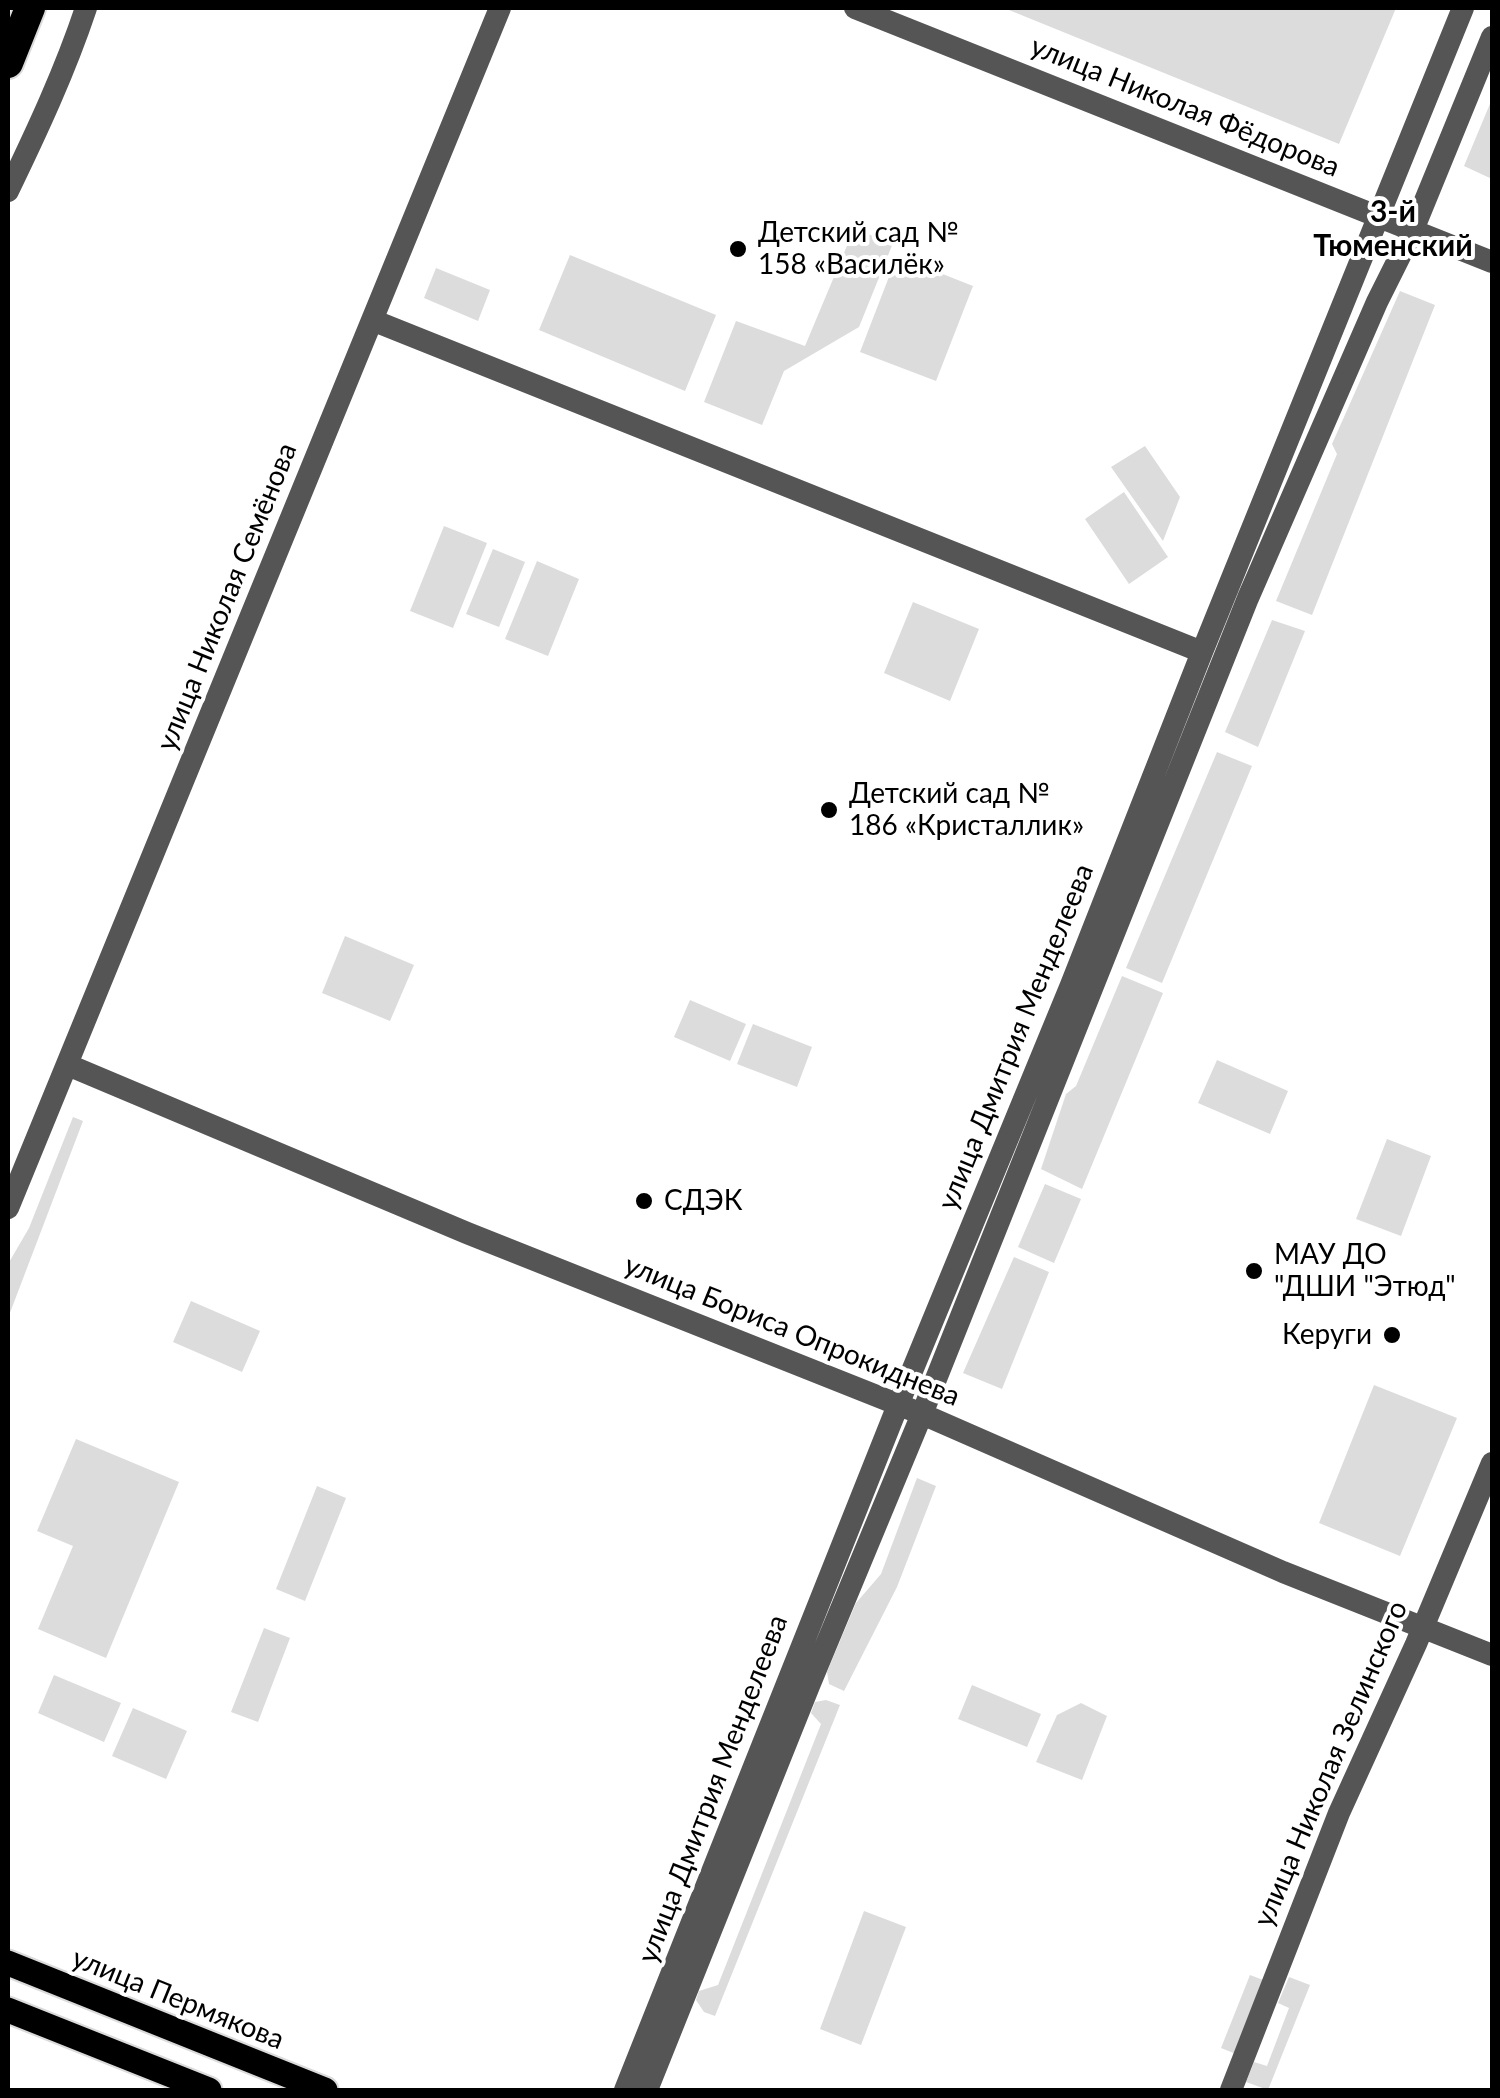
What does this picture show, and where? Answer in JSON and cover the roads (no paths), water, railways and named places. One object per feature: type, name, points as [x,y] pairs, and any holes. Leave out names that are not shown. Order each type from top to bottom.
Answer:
[{"type":"highway","points":[[8,63],[30,8]]},
{"type":"main road","name":"улица Пермякова","points":[[8,1963],[325,2090]]},
{"type":"main road","points":[[8,2010],[209,2090]]},
{"type":"street","points":[[8,191],[46,112],[86,8]]},
{"type":"street","name":"улица Николая Семёнова","points":[[8,1208],[500,8]]},
{"type":"street","name":"улица Николая Фёдорова","points":[[855,8],[1492,262]]},
{"type":"street","name":"улица Дмитрия Менделеева","points":[[625,2090],[1463,8]]},
{"type":"street","name":"улица Дмитрия Менделеева","points":[[646,2090],[922,1414],[1248,598],[1377,302],[1413,230],[1492,38]]},
{"type":"street","points":[[372,320],[1202,652]]},
{"type":"street","name":"улица Бориса Опрокиднева","points":[[68,1065],[467,1233],[922,1414],[1283,1572],[1492,1655]]},
{"type":"street","name":"улица Николая Зелинского","points":[[1230,2090],[1339,1813],[1492,1463]]},
{"type":"place","name":"Детский сад № 158 «Василёк»","points":[[738,249]]},
{"type":"place","name":"Детский сад № 186 «Кристаллик»","points":[[829,810]]},
{"type":"place","name":"СДЭК","points":[[644,1201]]},
{"type":"place","name":"МАУ ДО \"ДШИ \"Этюд\"","points":[[1254,1271]]},
{"type":"place","name":"Керуги","points":[[1392,1335]]},
{"type":"district","name":"3-й Тюменский","points":[[1393,229]]}]
